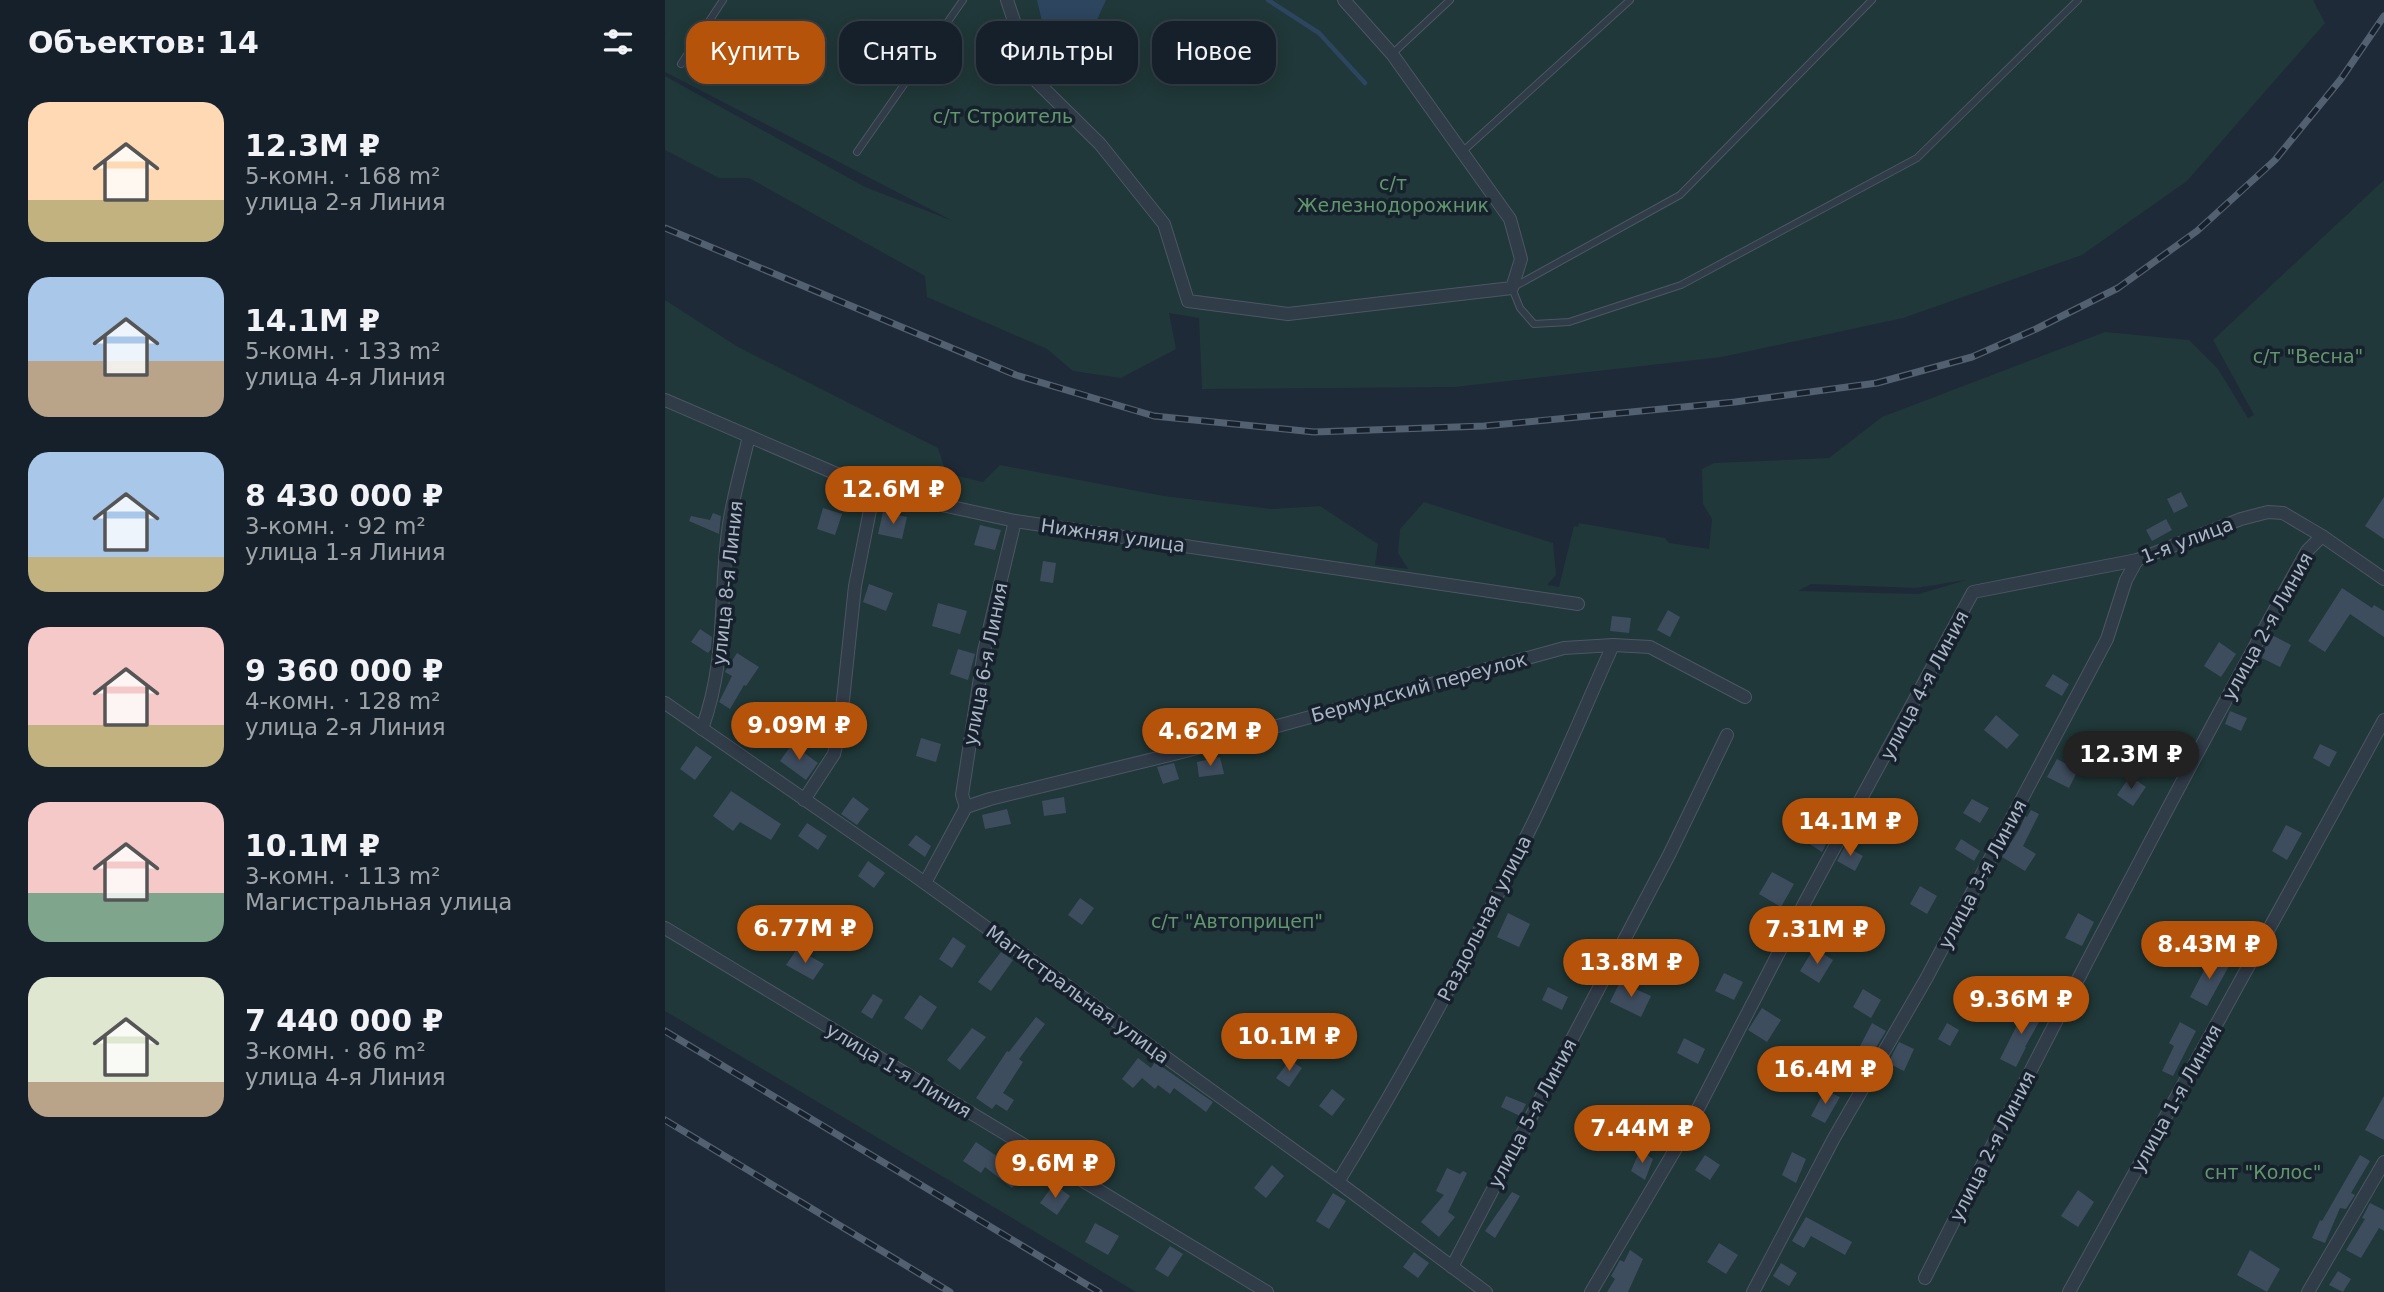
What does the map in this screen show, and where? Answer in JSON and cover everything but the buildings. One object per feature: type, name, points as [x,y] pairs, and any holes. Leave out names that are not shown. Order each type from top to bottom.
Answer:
[{"type":"street","points":[[1007,0],[1033,78],[1100,144],[1164,224],[1188,301],[1288,314],[1512,288],[1521,259],[1510,219],[1392,54],[1344,0]]},
{"type":"street","name":"Нижняя улица","points":[[665,400],[874,490],[1015,521],[1578,604]]},
{"type":"street","name":"улица 8-я Линия","points":[[702,729],[713,699],[721,648],[728,531],[749,436]]},
{"type":"street","points":[[804,800],[834,754],[840,729],[855,586],[874,490]]},
{"type":"street","name":"1-я улица","points":[[1973,592],[2137,560],[2241,519],[2268,512],[2283,513],[2384,579]]},
{"type":"street","name":"улица 6-я Линия","points":[[966,807],[962,795],[983,651],[1015,521]]},
{"type":"street","name":"улица 2-я Линия","points":[[1925,1278],[2026,1078],[2241,671],[2307,551],[2322,536]]},
{"type":"street","name":"улица 3-я Линия","points":[[1752,1292],[1834,1138],[1926,979],[2107,639],[2126,580],[2137,560]]},
{"type":"street","name":"улица 4-я Линия","points":[[1591,1292],[1688,1128],[1805,902],[1973,592]]},
{"type":"street","name":"Бермудский переулок","points":[[966,807],[1178,753],[1564,648],[1613,645],[1650,647],[1745,697]]},
{"type":"street","name":"Раздольная улица","points":[[1338,1182],[1395,1090],[1467,954],[1533,825],[1613,645]]},
{"type":"street","name":"Магистральная улица","points":[[665,703],[925,883],[1486,1292]]},
{"type":"street","name":"улица 1-я Линия","points":[[2070,1292],[2384,720]]},
{"type":"street","name":"улица 5-я Линия","points":[[1451,1267],[1670,853],[1727,735]]},
{"type":"street","points":[[925,883],[966,807]]},
{"type":"street","name":"улица 1-я Линия","points":[[665,928],[1267,1292]]},
{"type":"street","points":[[2308,1292],[2384,1162]]},
{"type":"lane","points":[[681,64],[723,0]]},
{"type":"lane","points":[[857,152],[963,0]]},
{"type":"lane","points":[[1392,54],[1450,0]]},
{"type":"lane","points":[[1462,152],[1630,0]]},
{"type":"lane","points":[[1872,0],[1680,195],[1512,288],[1520,308],[1534,324],[1569,322],[1681,285],[1917,158],[2078,0]]},
{"type":"green space","name":"с/т Железнодорожник","points":[[665,0],[2313,0],[2325,23],[2187,181],[2082,255],[1903,318],[1722,357],[1455,387],[1202,389],[1199,318],[1169,313],[1176,349],[1121,378],[1073,371],[1047,349],[927,297],[925,276],[749,178],[719,178],[665,150],[665,76],[865,187],[953,221],[688,84],[825,84],[825,21],[686,21],[686,83],[665,72]]},
{"type":"green space","name":"с/т \"Автоприцеп\"","points":[[2384,180],[2384,1292],[1136,1292],[665,1011],[665,300],[738,347],[938,448],[946,473],[983,482],[1000,465],[1164,496],[1272,509],[1320,506],[1378,544],[1375,565],[1408,569],[1398,553],[1400,529],[1424,502],[1553,543],[1556,575],[1547,585],[1559,587],[1574,526],[1578,527],[1579,523],[1665,538],[1669,543],[1709,549],[1712,519],[1703,504],[1702,469],[1714,463],[1829,458],[1882,417],[2105,332],[2189,340],[2218,369],[2248,418],[2254,415],[2213,340]],"holes":[[[1966,580],[1919,594],[1798,591],[1811,584],[1916,588]]]},
{"type":"water","points":[[1037,0],[1106,0],[1096,21],[1042,21]]},
{"type":"waterway","points":[[1268,0],[1319,33],[1365,83]]},
{"type":"railway","points":[[665,228],[1016,375],[1154,416],[1314,432],[1484,426],[1735,402],[1877,383],[1972,357],[2118,288],[2197,231],[2275,160],[2341,79],[2384,16]]},
{"type":"railway","points":[[665,1031],[1099,1292]]},
{"type":"railway","points":[[665,1120],[950,1292]]},
{"type":"park label","name":"с/т Строитель","points":[[1003,116]]},
{"type":"park label","name":"с/т \"Весна\"","points":[[2308,356]]},
{"type":"park label","name":"снт \"Колос\"","points":[[2263,1172]]}]
